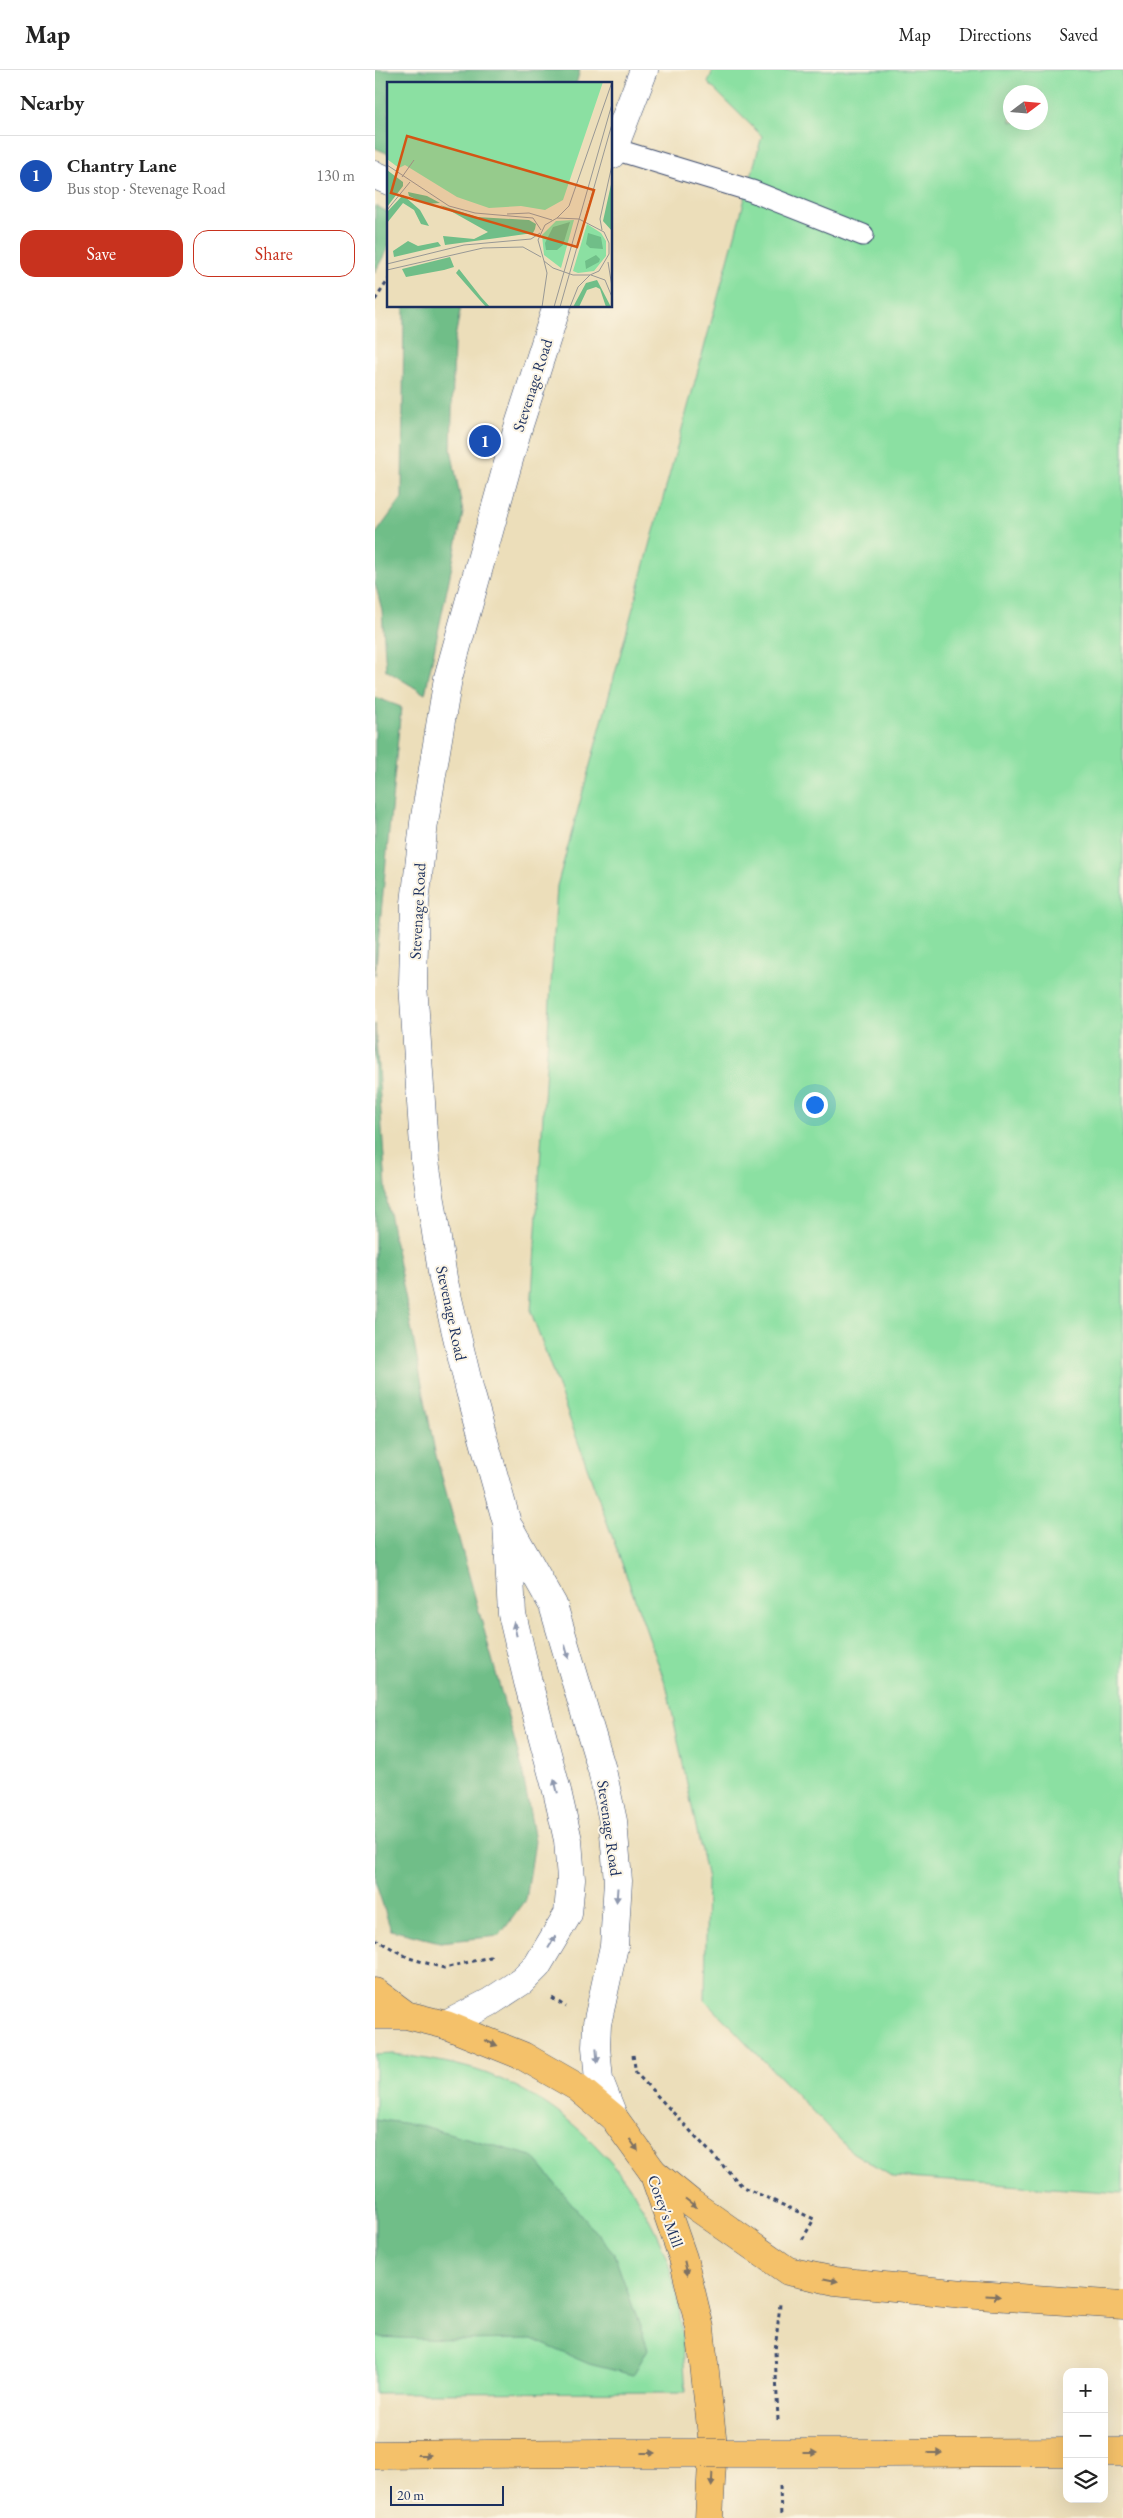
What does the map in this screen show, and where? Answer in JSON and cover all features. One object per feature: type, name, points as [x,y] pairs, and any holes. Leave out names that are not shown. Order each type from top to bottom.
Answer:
[{"type":"main road","points":[[375,1992],[406,2015]]},
{"type":"main road","name":"Corey's Mill","points":[[375,2015],[406,2015],[446,2025],[523,2056],[577,2087],[614,2118],[653,2172],[683,2258],[700,2328],[713,2445],[709,2518]]},
{"type":"main road","points":[[653,2172],[691,2203],[788,2271],[835,2281],[933,2291],[1123,2305]]},
{"type":"main road","points":[[375,2455],[1063,2452]]},
{"type":"main road","points":[[1108,2452],[1123,2452]]},
{"type":"street","points":[[613,149],[644,70]]},
{"type":"street","points":[[375,175],[387,180]]},
{"type":"street","name":"Stevenage Road","points":[[446,2025],[490,2002],[522,1981],[537,1966],[568,1914],[571,1879],[567,1840],[557,1791],[512,1614],[507,1523],[470,1391],[443,1278],[425,1161],[413,984],[415,903],[424,823],[448,678],[517,431],[556,308]]},
{"type":"street","name":"Stevenage Road","points":[[507,1523],[553,1605],[602,1770],[613,1821],[618,1881],[614,1946],[597,2024],[596,2047],[599,2080],[614,2118]]},
{"type":"lane","points":[[613,152],[752,191],[863,235]]},
{"type":"path","points":[[375,300],[387,282]]},
{"type":"green space","points":[[375,70],[580,70],[577,82],[387,82],[387,153],[375,148]]},
{"type":"green space","points":[[713,70],[1123,70],[1123,2193],[893,2177],[852,2152],[705,2000],[707,1879],[667,1688],[531,1312],[557,886],[762,136],[708,83]]},
{"type":"green space","points":[[375,205],[387,212],[387,250],[375,272]]},
{"type":"green space","points":[[404,308],[461,308],[454,343],[451,449],[463,513],[425,694],[386,670],[382,610],[375,583],[375,535],[402,498]]},
{"type":"green space","points":[[375,697],[401,707],[375,975]]},
{"type":"green space","points":[[375,1024],[387,1202],[435,1452],[521,1764],[535,1841],[526,1900],[499,1936],[440,1942],[391,1930],[375,1881]]},
{"type":"green space","points":[[394,2054],[466,2067],[510,2084],[543,2102],[573,2124],[600,2150],[624,2179],[644,2210],[661,2244],[673,2279],[679,2307],[686,2392],[375,2393],[375,2055]]},
{"type":"green space","points":[[375,2119],[423,2126],[532,2156],[614,2254],[648,2349],[633,2375],[589,2364],[532,2339],[452,2340],[375,2337]]},
{"type":"place","name":"Chantry Lane","points":[[485,441]]}]
